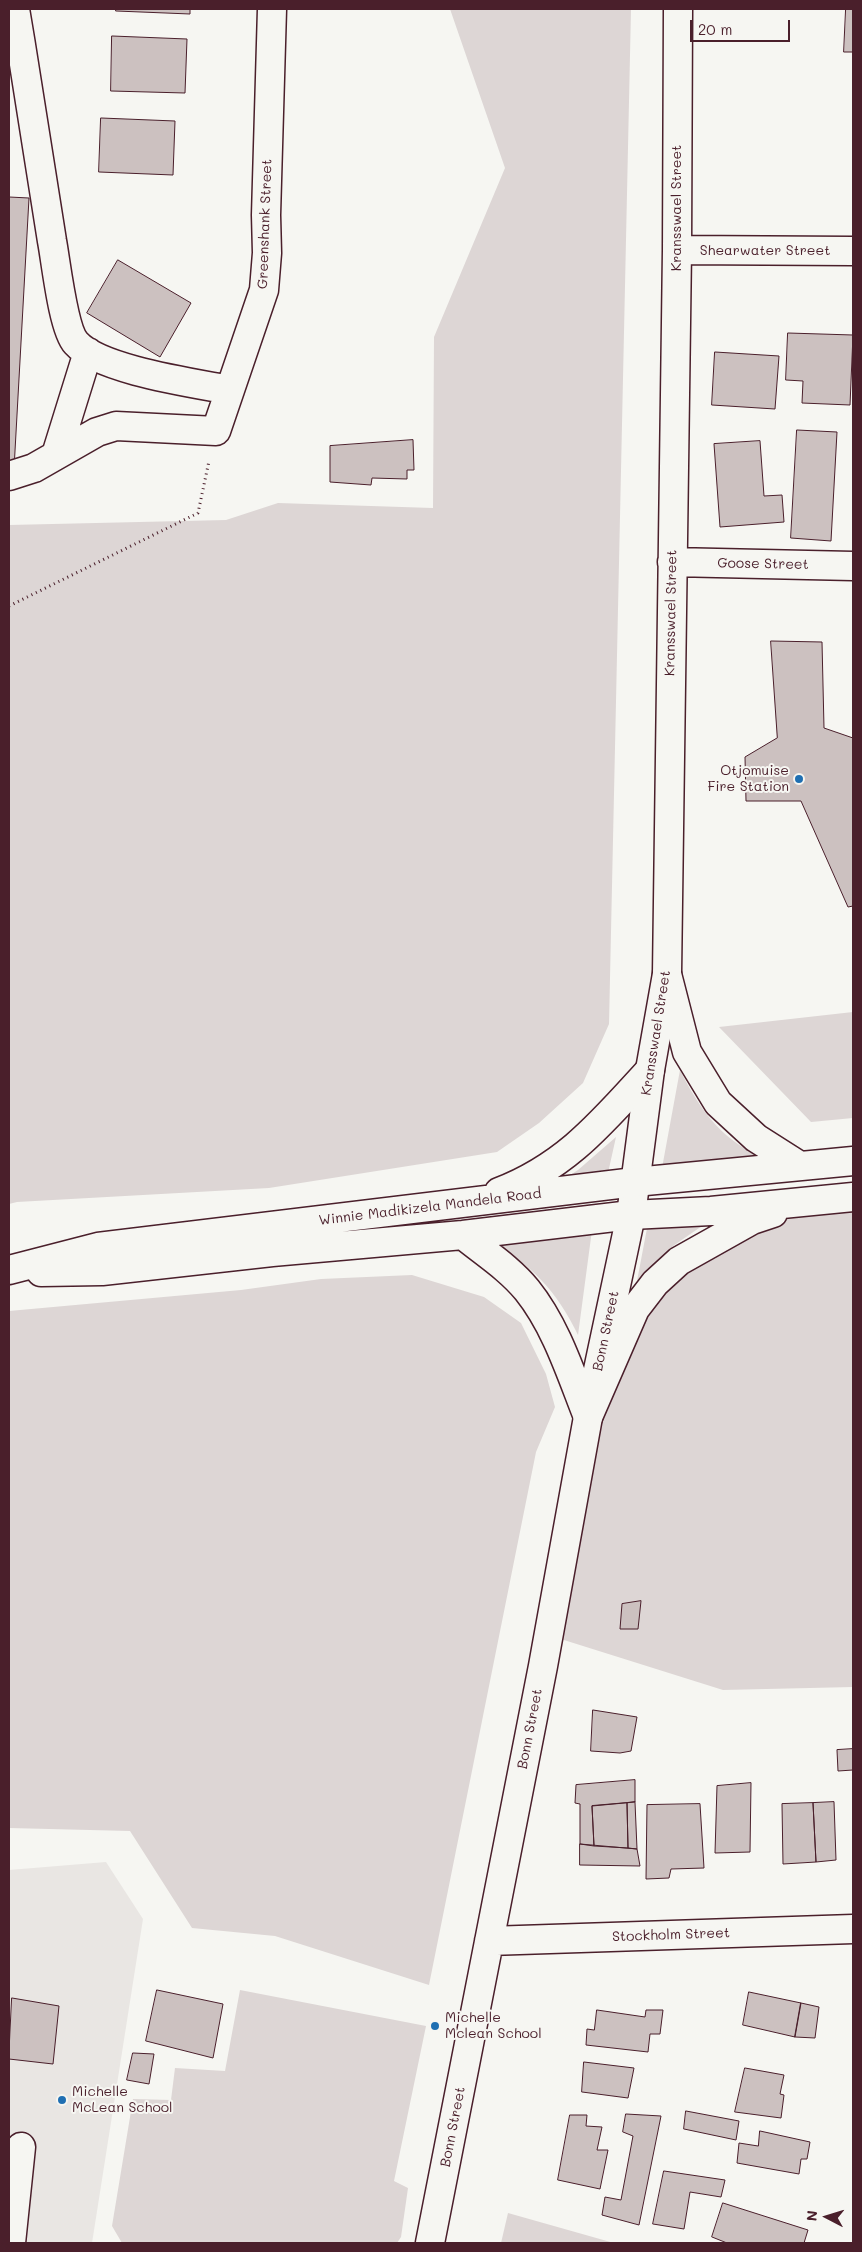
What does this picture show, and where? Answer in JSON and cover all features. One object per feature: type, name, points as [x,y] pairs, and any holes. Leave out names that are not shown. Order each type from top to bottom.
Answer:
[{"type":"street","points":[[15,9],[58,275],[70,336],[88,352],[134,371],[230,390]]},
{"type":"street","name":"Greenshank Street","points":[[216,431],[264,290],[267,253],[266,214],[272,9]]},
{"type":"street","name":"Kransswael Street","points":[[631,1216],[650,1070],[667,974],[677,250],[678,9]]},
{"type":"street","name":"Shearwater Street","points":[[677,250],[853,251]]},
{"type":"street","points":[[56,455],[88,352]]},
{"type":"street","points":[[9,476],[34,468],[97,432],[116,426],[130,425],[216,431]]},
{"type":"street","name":"Goose Street","points":[[672,562],[853,566]]},
{"type":"street","points":[[667,974],[687,1052],[718,1103],[756,1138],[800,1166]]},
{"type":"street","points":[[474,1202],[511,1188],[550,1166],[575,1148],[650,1070]]},
{"type":"street","name":"Winnie Madikizela Mandela Road","points":[[9,1271],[98,1247],[635,1182],[853,1160]]},
{"type":"street","name":"Winnie Madikizela Mandela Road","points":[[9,1271],[102,1271],[272,1252],[463,1235],[631,1216],[853,1197]]},
{"type":"street","points":[[588,1417],[635,1309],[655,1283],[679,1261],[752,1220],[800,1203]]},
{"type":"street","name":"Bonn Street","points":[[430,2243],[543,1666],[588,1417],[631,1216]]},
{"type":"street","points":[[463,1235],[510,1272],[527,1291],[549,1325],[588,1417]]},
{"type":"street","name":"Stockholm Street","points":[[489,1941],[853,1929]]},
{"type":"street","points":[[11,2243],[21,2147]]},
{"type":"path","points":[[9,606],[198,513],[216,431]]},
{"type":"shaded area","points":[[450,9],[631,9],[609,1024],[583,1083],[539,1123],[497,1152],[269,1188],[17,1202],[9,1204],[9,525],[226,520],[278,503],[433,508],[434,337],[505,168]]},
{"type":"shaded area","points":[[853,1012],[853,1118],[811,1122],[719,1027]]},
{"type":"shaded area","points":[[680,1070],[696,1099],[715,1124],[738,1144],[768,1160],[662,1168]]},
{"type":"shaded area","points":[[616,1137],[608,1173],[558,1183],[578,1170]]},
{"type":"shaded area","points":[[853,1197],[853,1687],[723,1690],[548,1635],[588,1417],[635,1309],[752,1220]]},
{"type":"shaded area","points":[[715,1217],[673,1246],[637,1281],[648,1223]]},
{"type":"shaded area","points":[[592,1230],[578,1335],[552,1292],[541,1280],[504,1249],[489,1241]]},
{"type":"shaded area","points":[[412,1275],[484,1297],[521,1323],[546,1374],[555,1407],[536,1452],[429,1985],[275,1936],[192,1928],[130,1831],[9,1828],[9,1311],[241,1290],[321,1279]]},
{"type":"shaded area","name":"Michelle McLean School","points":[[106,1862],[143,1919],[92,2243],[9,2243],[9,1870]]},
{"type":"shaded area","points":[[240,1990],[426,2026],[394,2181],[408,2188],[401,2237],[397,2243],[122,2243],[112,2226],[133,2099],[171,2100],[175,2068],[225,2071]]},
{"type":"shaded area","points":[[508,2213],[614,2243],[501,2243]]},
{"type":"building","points":[[116,9],[190,9],[190,14],[116,11]]},
{"type":"building","points":[[846,9],[853,9],[853,52],[844,52]]},
{"type":"building","points":[[112,36],[187,39],[185,93],[111,91]]},
{"type":"building","points":[[101,118],[175,121],[173,175],[99,172]]},
{"type":"building","points":[[9,197],[29,198],[14,469],[9,468]]},
{"type":"building","points":[[118,260],[191,303],[160,357],[87,313]]},
{"type":"building","points":[[788,333],[853,335],[850,405],[802,403],[803,381],[786,380]]},
{"type":"building","points":[[715,352],[779,356],[775,409],[712,405]]},
{"type":"building","points":[[797,430],[837,432],[831,541],[791,538]]},
{"type":"building","points":[[413,440],[414,470],[407,470],[407,479],[372,478],[371,485],[330,482],[330,446]]},
{"type":"building","points":[[760,441],[764,496],[782,495],[784,522],[720,527],[714,444]]},
{"type":"building","name":"Otjomuise Fire Station","points":[[771,641],[822,642],[824,728],[853,738],[853,906],[848,907],[801,801],[746,801],[745,757],[777,738]]},
{"type":"building","points":[[641,1601],[638,1629],[620,1629],[622,1604]]},
{"type":"building","points":[[593,1710],[637,1717],[631,1751],[620,1753],[591,1751]]},
{"type":"building","points":[[853,1749],[853,1770],[838,1771],[837,1750]]},
{"type":"building","points":[[635,1780],[635,1802],[592,1806],[594,1846],[580,1844],[580,1804],[575,1803],[576,1785]]},
{"type":"building","points":[[751,1783],[750,1852],[715,1853],[717,1786]]},
{"type":"building","points":[[635,1802],[637,1849],[628,1848],[627,1803]]},
{"type":"building","points":[[834,1802],[836,1860],[816,1862],[813,1803]]},
{"type":"building","points":[[627,1803],[628,1848],[594,1846],[592,1806]]},
{"type":"building","points":[[813,1803],[816,1862],[783,1864],[782,1804]]},
{"type":"building","points":[[700,1804],[704,1868],[671,1869],[669,1878],[646,1879],[647,1805]]},
{"type":"building","points":[[580,1844],[637,1849],[640,1866],[580,1865]]},
{"type":"building","points":[[157,1990],[223,2004],[213,2058],[146,2041]]},
{"type":"building","points":[[749,1992],[801,2003],[795,2037],[743,2025]]},
{"type":"building","points":[[12,1998],[59,2006],[53,2064],[9,2059]]},
{"type":"building","points":[[801,2003],[819,2007],[815,2038],[795,2037]]},
{"type":"building","points":[[597,2010],[645,2017],[646,2010],[663,2010],[660,2034],[650,2034],[648,2052],[586,2045],[587,2029],[594,2030]]},
{"type":"building","points":[[133,2053],[154,2054],[149,2084],[127,2080]]},
{"type":"building","points":[[584,2062],[634,2068],[628,2098],[582,2092]]},
{"type":"building","points":[[745,2068],[784,2075],[780,2094],[784,2095],[781,2118],[735,2112]]},
{"type":"building","points":[[686,2111],[739,2121],[736,2140],[684,2129]]},
{"type":"building","points":[[626,2114],[661,2116],[639,2225],[602,2215],[605,2197],[621,2200],[633,2136],[623,2132]]},
{"type":"building","points":[[570,2115],[587,2115],[586,2126],[602,2127],[597,2150],[608,2150],[600,2189],[558,2180]]},
{"type":"building","points":[[760,2131],[810,2142],[807,2159],[801,2159],[799,2174],[737,2163],[739,2143],[758,2146]]},
{"type":"building","points":[[664,2171],[725,2180],[721,2197],[690,2192],[684,2229],[653,2224]]},
{"type":"building","points":[[723,2203],[808,2230],[804,2243],[727,2243],[712,2237]]},
{"type":"place","name":"Otjomuise Fire Station","points":[[799,779]]},
{"type":"place","name":"Michelle Mclean School","points":[[435,2026]]},
{"type":"place","name":"Michelle McLean School","points":[[62,2100]]}]
